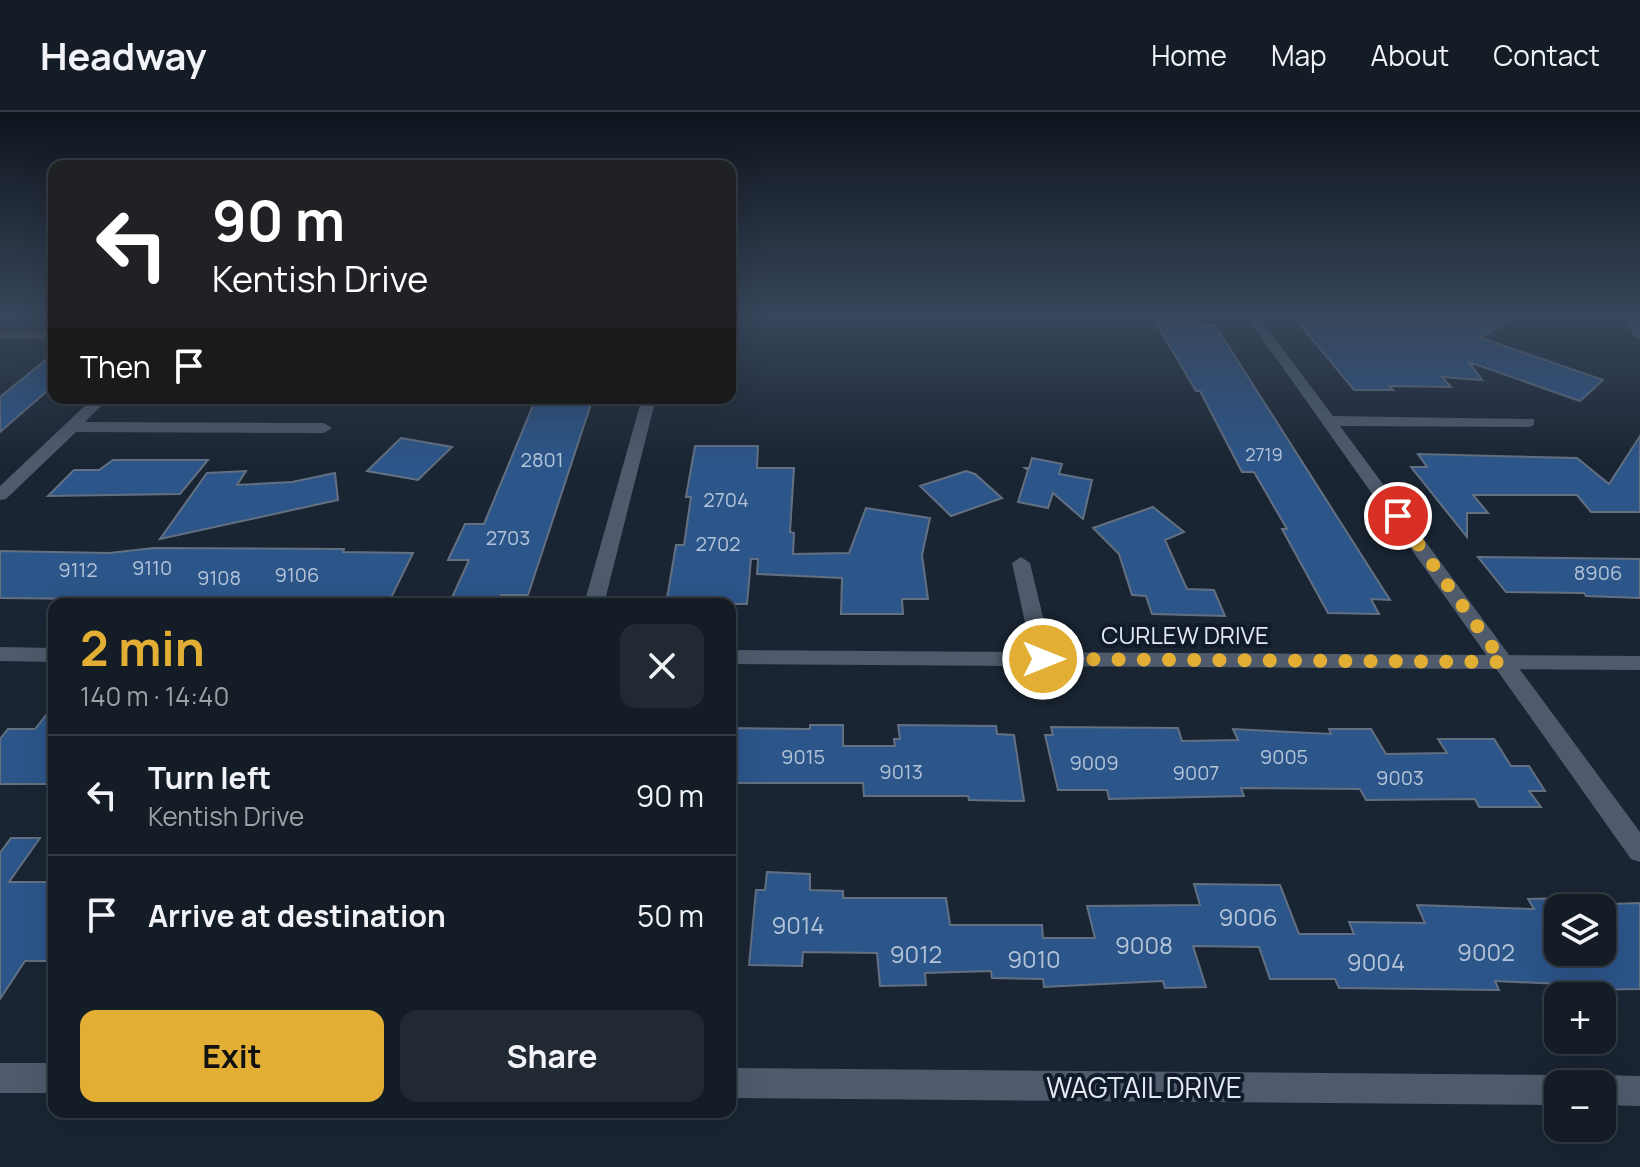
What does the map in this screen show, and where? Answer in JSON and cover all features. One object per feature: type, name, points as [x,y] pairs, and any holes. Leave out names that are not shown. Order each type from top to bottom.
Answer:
[{"type":"street","points":[[1289,365],[1640,851]]},
{"type":"street","points":[[0,495],[96,404]]},
{"type":"street","points":[[596,598],[647,404]]},
{"type":"street","points":[[1330,421],[1529,422]]},
{"type":"street","points":[[72,427],[324,428]]},
{"type":"street","points":[[1021,563],[1043,659]]},
{"type":"street","points":[[0,654],[48,655]]},
{"type":"street","name":"CURLEW DRIVE","points":[[736,657],[1640,663]]},
{"type":"street","points":[[0,1078],[48,1078]]},
{"type":"street","name":"WAGTAIL DRIVE","points":[[736,1083],[1544,1090]]},
{"type":"street","points":[[1616,1090],[1640,1091]]},
{"type":"building","points":[[39,365],[48,365],[48,390],[0,432],[0,397]]},
{"type":"building","points":[[1181,365],[1241,365],[1390,600],[1371,599],[1379,614],[1328,613],[1282,529],[1287,529],[1254,472],[1242,472],[1200,391],[1196,391]]},
{"type":"building","points":[[1334,365],[1471,365],[1482,380],[1442,377],[1451,387],[1389,386],[1393,390],[1354,390]]},
{"type":"building","points":[[1478,365],[1560,365],[1603,380],[1580,401]]},
{"type":"building","points":[[534,404],[591,404],[528,595],[452,598],[469,560],[448,560],[465,524],[484,524]]},
{"type":"building","points":[[1640,436],[1640,512],[1591,512],[1577,495],[1473,495],[1488,513],[1467,513],[1467,537],[1411,467],[1427,467],[1418,454],[1577,458],[1609,484]]},
{"type":"building","points":[[401,438],[452,447],[418,480],[367,471]]},
{"type":"building","points":[[695,446],[758,446],[757,468],[794,468],[790,532],[794,533],[793,554],[849,553],[866,508],[930,518],[922,555],[928,599],[902,599],[903,614],[841,614],[842,578],[757,574],[758,559],[751,559],[747,604],[736,604],[736,598],[667,598],[676,545],[684,545],[691,497],[686,497]]},
{"type":"building","points":[[1032,458],[1062,464],[1059,474],[1092,480],[1083,519],[1053,493],[1048,508],[1018,502],[1028,470],[1025,468],[1029,468]]},
{"type":"building","points":[[113,460],[208,460],[180,494],[48,496],[74,470],[99,470]]},
{"type":"building","points":[[246,471],[237,485],[292,482],[335,473],[338,500],[160,539],[207,473]]},
{"type":"building","points":[[966,471],[975,474],[1002,498],[951,516],[920,486]]},
{"type":"building","points":[[1153,507],[1184,532],[1165,540],[1187,589],[1214,590],[1225,616],[1152,614],[1146,596],[1132,595],[1119,554],[1093,528]]},
{"type":"building","points":[[154,548],[344,549],[343,552],[413,553],[391,598],[0,598],[0,551],[109,553]]},
{"type":"building","points":[[1478,557],[1640,559],[1640,598],[1586,596],[1584,593],[1506,592]]},
{"type":"building","points":[[48,713],[48,784],[0,784],[0,739],[8,729],[35,729]]},
{"type":"building","points":[[810,725],[843,725],[843,746],[895,746],[894,739],[900,739],[898,725],[996,726],[997,734],[1014,735],[1024,801],[969,800],[968,796],[864,796],[863,783],[736,783],[736,728],[810,729]]},
{"type":"building","points":[[1051,727],[1178,728],[1182,741],[1238,740],[1233,729],[1331,734],[1329,729],[1371,729],[1386,754],[1447,753],[1438,739],[1494,739],[1511,766],[1529,766],[1545,791],[1529,791],[1541,807],[1479,807],[1475,799],[1366,800],[1360,789],[1241,788],[1244,796],[1109,799],[1107,790],[1058,790],[1045,735],[1053,735]]},
{"type":"building","points":[[11,838],[40,838],[9,882],[48,882],[48,961],[25,961],[0,999],[0,853]]},
{"type":"building","points":[[767,872],[810,874],[810,890],[843,891],[843,898],[946,898],[950,925],[1042,925],[1043,938],[1095,938],[1087,906],[1200,905],[1194,884],[1280,885],[1299,934],[1354,934],[1349,922],[1425,923],[1417,905],[1534,909],[1528,899],[1544,899],[1544,966],[1616,966],[1616,904],[1640,903],[1640,989],[1616,989],[1616,982],[1495,981],[1499,990],[1339,988],[1335,979],[1270,979],[1259,947],[1193,946],[1206,987],[1165,988],[1163,981],[1044,987],[1043,979],[992,978],[991,971],[925,973],[926,985],[880,986],[877,953],[803,952],[802,966],[749,965],[756,890],[765,890]]},
{"type":"route","points":[[1043,659],[1503,662],[1398,516]]}]
